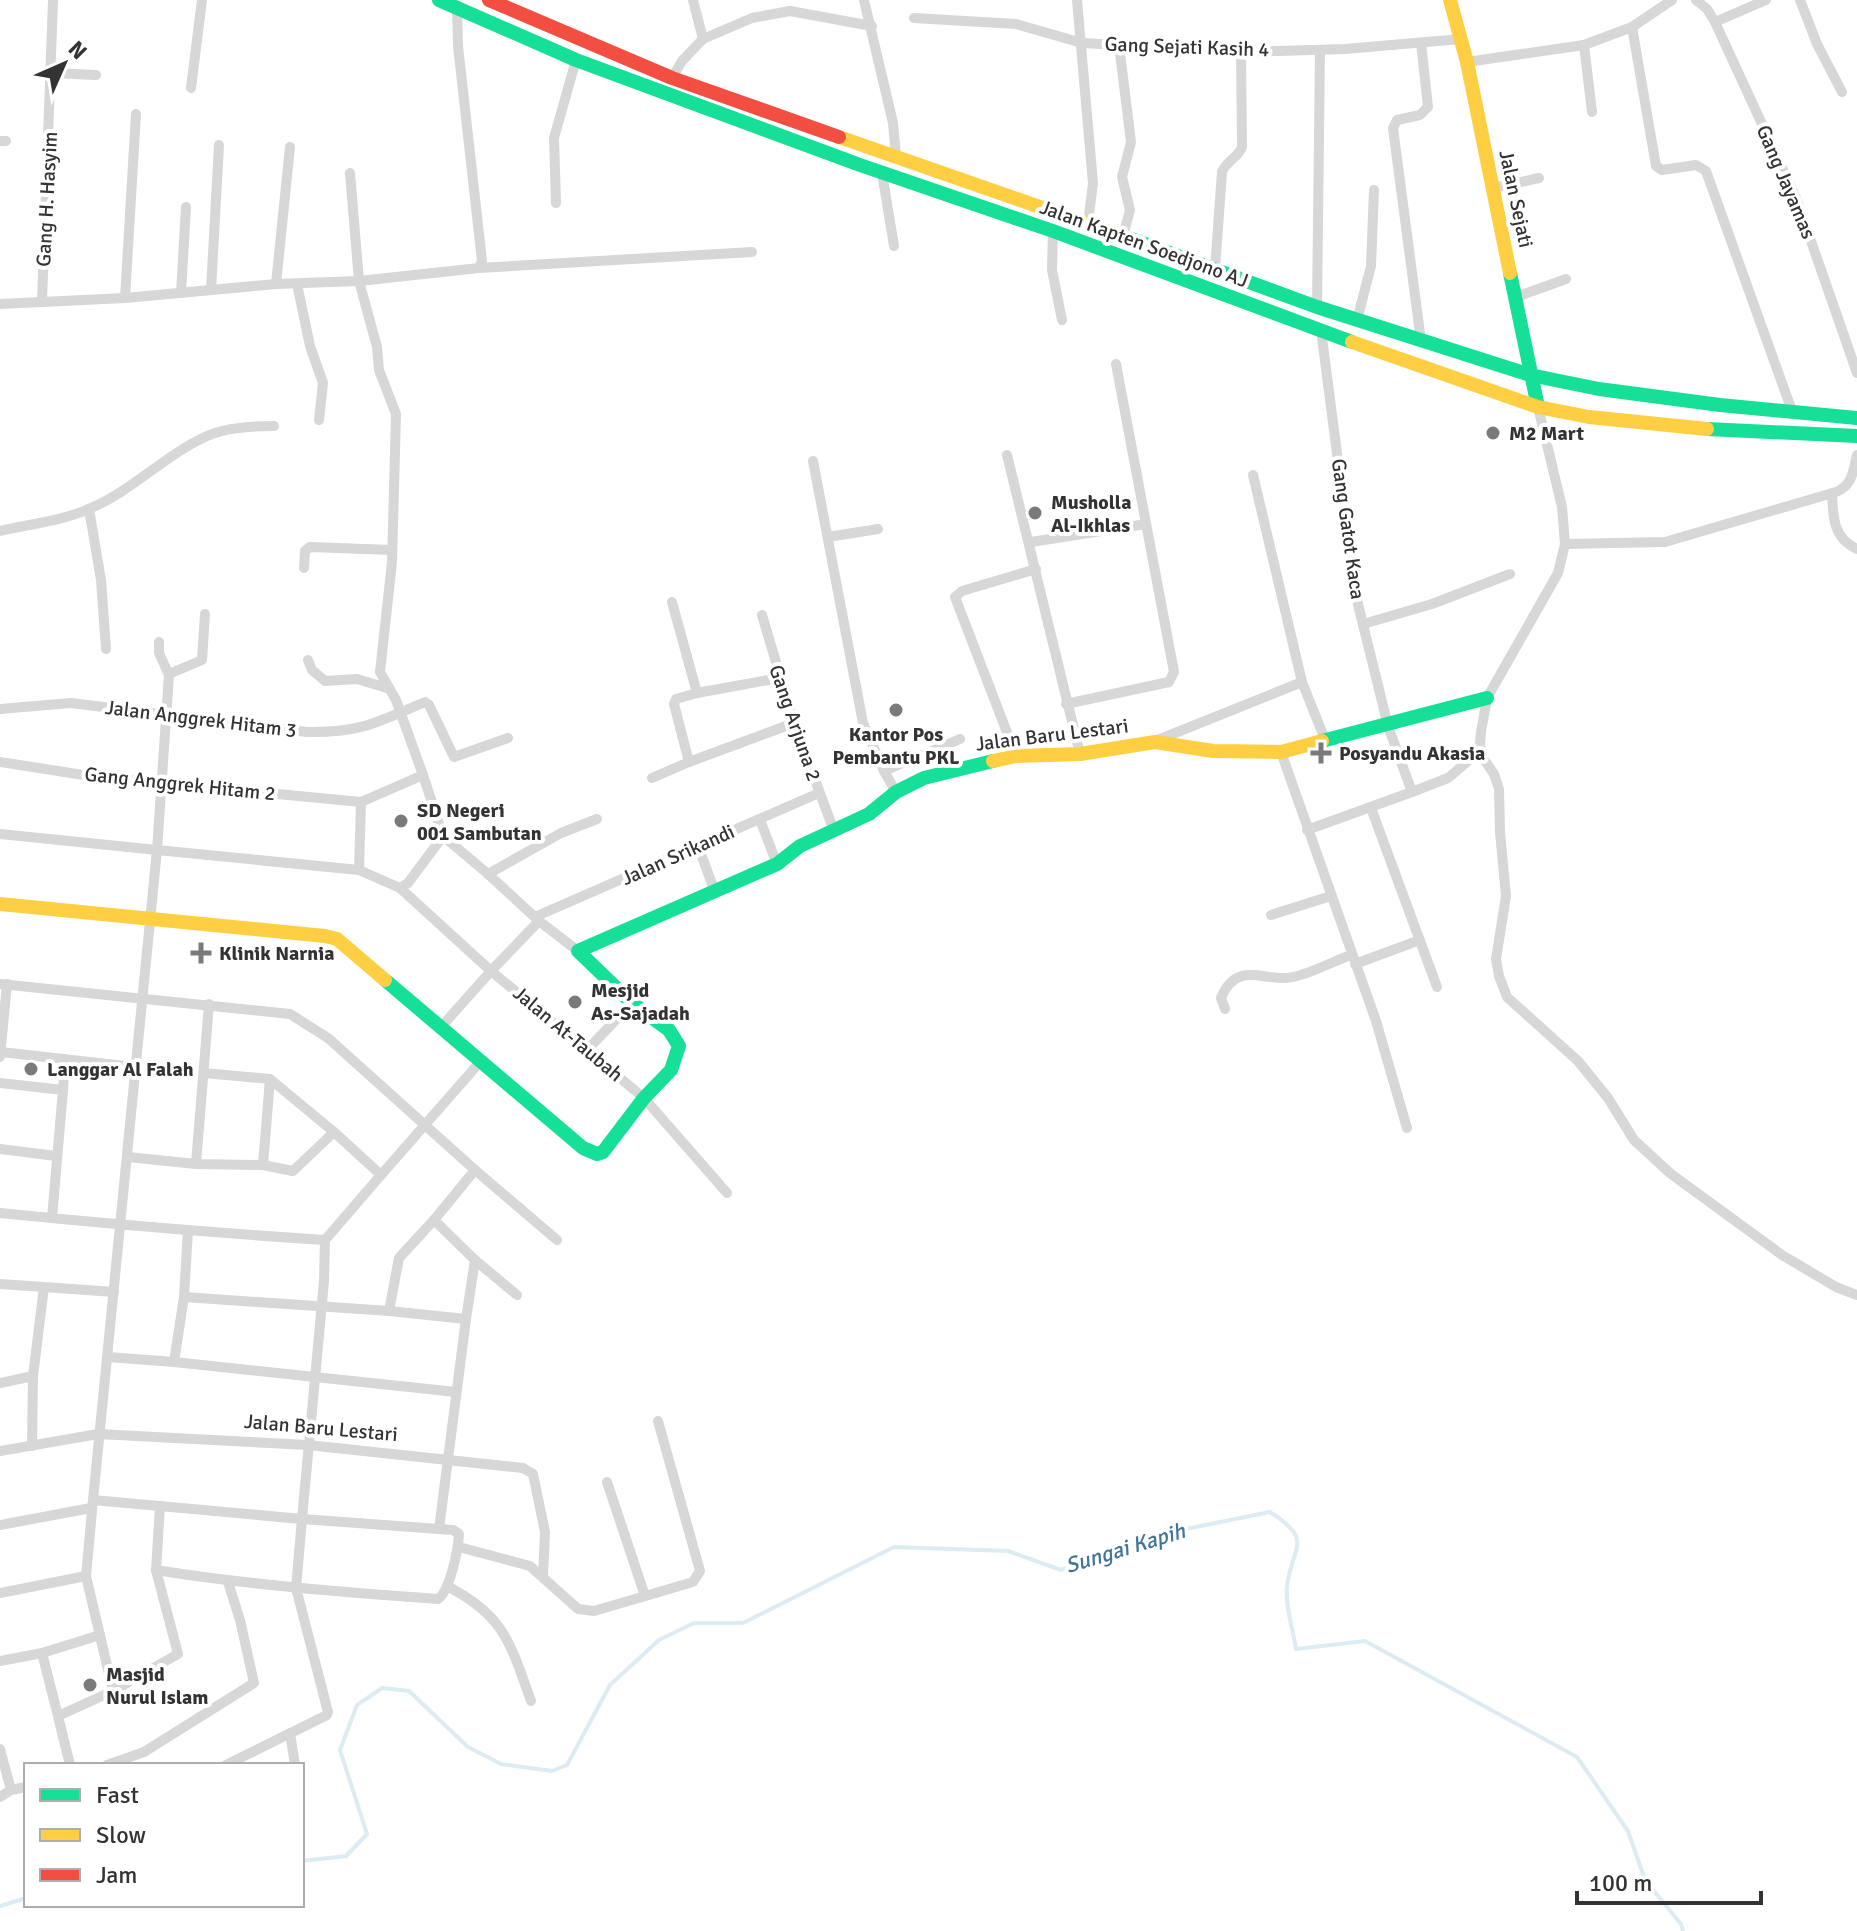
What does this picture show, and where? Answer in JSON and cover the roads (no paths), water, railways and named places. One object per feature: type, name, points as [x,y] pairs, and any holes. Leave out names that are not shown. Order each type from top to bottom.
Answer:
[{"type":"main road","name":"Jalan Kapten Soedjono AJ","points":[[439,0],[576,60],[882,173],[1053,231],[1422,368],[1538,407],[1589,417],[1722,430],[1857,436]]},
{"type":"main road","name":"Jalan Kapten Soedjono AJ","points":[[489,0],[672,78],[1088,223],[1317,307],[1530,375],[1599,389],[1720,405],[1857,418]]},
{"type":"main road","name":"Jalan Sejati","points":[[1450,0],[1467,62],[1538,407]]},
{"type":"main road","points":[[860,165],[865,146]]},
{"type":"main road","name":"Jalan Baru Lestari","points":[[578,951],[777,864],[800,846],[869,814],[896,792],[924,778],[963,767],[1016,756],[1080,754],[1155,742],[1213,751],[1281,752],[1487,698]]},
{"type":"main road","points":[[0,904],[337,939],[480,1062],[593,1153],[603,1152],[644,1098],[671,1070],[679,1046],[669,1030],[632,1003],[578,951]]},
{"type":"street","name":"Gang H. Hasyim","points":[[42,301],[53,0]]},
{"type":"street","points":[[191,88],[202,0]]},
{"type":"street","points":[[693,0],[703,39]]},
{"type":"street","points":[[864,0],[893,123],[896,156]]},
{"type":"street","points":[[1077,0],[1093,183],[1088,223]]},
{"type":"street","points":[[1467,62],[1584,45],[1632,27],[1672,0]]},
{"type":"street","name":"Gang Jayamas","points":[[1696,0],[1707,9],[1715,22],[1796,198],[1857,373]]},
{"type":"street","points":[[1715,22],[1766,0]]},
{"type":"street","points":[[1800,0],[1817,44],[1842,92]]},
{"type":"street","points":[[672,78],[682,61],[703,39],[789,5],[872,26]]},
{"type":"street","points":[[457,9],[458,46],[482,261],[479,268]]},
{"type":"street","name":"Gang Sejati Kasih 4","points":[[914,18],[1016,24],[1082,43],[1241,51],[1320,50],[1461,39]]},
{"type":"street","points":[[1632,27],[1656,166],[1662,170],[1696,165],[1706,171],[1792,411]]},
{"type":"street","points":[[1421,43],[1428,107],[1420,115],[1397,120],[1393,128],[1421,341]]},
{"type":"street","points":[[1119,45],[1131,142],[1122,177],[1130,210],[1123,236]]},
{"type":"street","points":[[1584,45],[1592,112]]},
{"type":"street","points":[[1317,307],[1320,50]]},
{"type":"street","points":[[1215,269],[1222,172],[1242,147],[1241,51]]},
{"type":"street","points":[[556,203],[554,138],[576,60]]},
{"type":"street","points":[[52,73],[96,75]]},
{"type":"street","points":[[125,298],[136,114]]},
{"type":"street","points":[[211,290],[219,145]]},
{"type":"street","points":[[276,284],[290,147]]},
{"type":"street","points":[[350,173],[359,281],[377,347],[382,379],[396,414],[392,550],[380,672],[394,695],[443,836],[578,951]]},
{"type":"street","points":[[882,173],[894,246]]},
{"type":"street","points":[[1493,188],[1539,178]]},
{"type":"street","points":[[1357,320],[1368,286],[1373,249],[1374,190]]},
{"type":"street","points":[[181,293],[186,207]]},
{"type":"street","points":[[1053,231],[1052,270],[1062,320]]},
{"type":"street","points":[[0,304],[359,281],[479,268],[752,252]]},
{"type":"street","points":[[1516,297],[1566,279]]},
{"type":"street","points":[[297,284],[310,346],[323,383],[319,420]]},
{"type":"street","name":"Gang Gatot Kaca","points":[[1321,330],[1355,592],[1388,726],[1412,792]]},
{"type":"street","points":[[1066,704],[1172,679],[1174,672],[1116,364]]},
{"type":"street","points":[[1538,407],[1562,507],[1565,544],[1558,573],[1487,698],[1481,750],[1499,789],[1506,896],[1496,959],[1499,976],[1507,997],[1578,1061],[1608,1098],[1634,1140],[1671,1174],[1782,1255],[1836,1287],[1857,1295]]},
{"type":"street","points":[[0,531],[89,509],[134,485],[175,454],[209,435],[250,426],[274,426]]},
{"type":"street","points":[[1007,455],[1031,542],[1080,754]]},
{"type":"street","points":[[1565,544],[1679,539],[1832,493],[1844,489],[1851,481],[1857,455]]},
{"type":"street","points":[[813,461],[863,723],[896,792]]},
{"type":"street","points":[[1253,475],[1302,682],[1326,742]]},
{"type":"street","points":[[1832,493],[1838,535],[1846,544],[1857,549]]},
{"type":"street","points":[[89,509],[101,580],[106,649]]},
{"type":"street","points":[[1031,542],[1146,524]]},
{"type":"street","points":[[828,537],[878,529]]},
{"type":"street","points":[[304,568],[305,551],[310,547],[392,550]]},
{"type":"street","points":[[1016,756],[955,597],[962,591],[1036,569]]},
{"type":"street","points":[[1363,624],[1432,604],[1510,574]]},
{"type":"street","points":[[672,602],[697,693]]},
{"type":"street","points":[[169,674],[202,660],[205,614]]},
{"type":"street","name":"Gang Arjuna 2","points":[[762,615],[779,678],[834,831]]},
{"type":"street","points":[[113,1691],[86,1576],[118,1223],[128,1157],[134,1067],[164,783],[169,674],[159,653],[159,642]]},
{"type":"street","points":[[308,660],[312,670],[325,681],[357,679],[387,688]]},
{"type":"street","points":[[689,762],[674,704],[676,699],[779,678]]},
{"type":"street","points":[[1155,742],[1302,682]]},
{"type":"street","name":"Jalan Anggrek Hitam 3","points":[[0,709],[71,703],[337,733],[358,730],[424,703],[428,704],[454,757],[508,738]]},
{"type":"street","points":[[652,778],[794,723]]},
{"type":"street","points":[[884,771],[960,739]]},
{"type":"street","points":[[1307,830],[1448,778],[1481,750]]},
{"type":"street","points":[[1281,752],[1376,1021],[1407,1128]]},
{"type":"street","name":"Gang Anggrek Hitam 2","points":[[0,762],[90,776],[361,802]]},
{"type":"street","points":[[359,870],[361,802],[423,775]]},
{"type":"street","name":"Jalan Srikandi","points":[[538,918],[819,793]]},
{"type":"street","points":[[1371,808],[1437,987]]},
{"type":"street","points":[[488,874],[549,839],[597,819]]},
{"type":"street","points":[[760,820],[777,864]]},
{"type":"street","name":"Jalan At-Taubah","points":[[0,834],[359,870],[400,888],[491,971],[644,1098],[727,1193]]},
{"type":"street","points":[[400,888],[408,883],[443,836]]},
{"type":"street","points":[[698,846],[715,892]]},
{"type":"street","points":[[1271,915],[1331,896]]},
{"type":"street","points":[[441,1027],[538,918]]},
{"type":"street","points":[[1225,1009],[1221,1000],[1223,993],[1245,976],[1258,973],[1286,978],[1420,940]]},
{"type":"street","points":[[0,1059],[4,984],[290,1014],[328,1038],[557,1240]]},
{"type":"street","points":[[587,1050],[632,1003]]},
{"type":"street","points":[[196,1164],[209,1004]]},
{"type":"street","points":[[1,1052],[134,1067]]},
{"type":"street","points":[[52,1218],[65,1059]]},
{"type":"street","points":[[230,1763],[328,1712],[296,1588],[325,1240],[480,1062]]},
{"type":"street","points":[[204,1073],[270,1079],[381,1175]]},
{"type":"street","points":[[263,1165],[270,1079]]},
{"type":"street","points":[[0,1083],[63,1090]]},
{"type":"street","points":[[128,1157],[297,1169],[334,1132]]},
{"type":"street","points":[[0,1149],[56,1156]]},
{"type":"street","points":[[389,1311],[399,1258],[475,1170]]},
{"type":"street","points":[[0,1213],[325,1240]]},
{"type":"street","points":[[434,1220],[517,1295]]},
{"type":"street","points":[[174,1362],[184,1297],[188,1230]]},
{"type":"street","points":[[439,1529],[475,1260]]},
{"type":"street","points":[[0,1284],[114,1292]]},
{"type":"street","points":[[32,1446],[33,1376],[44,1287]]},
{"type":"street","points":[[184,1297],[466,1319]]},
{"type":"street","points":[[108,1357],[456,1392]]},
{"type":"street","points":[[0,1383],[33,1376]]},
{"type":"street","points":[[459,1547],[530,1566],[578,1609],[585,1611],[693,1582],[700,1571],[658,1421]]},
{"type":"street","name":"Jalan Baru Lestari","points":[[0,1451],[98,1434],[308,1445],[532,1471],[545,1532],[543,1576]]},
{"type":"street","points":[[607,1482],[645,1596]]},
{"type":"street","points":[[0,1525],[92,1504],[160,1506],[458,1533],[459,1547],[443,1597],[438,1599],[228,1582],[156,1570]]},
{"type":"street","points":[[58,1716],[113,1691],[178,1654],[156,1570],[160,1506]]},
{"type":"street","points":[[0,1593],[86,1576]]},
{"type":"street","points":[[113,1763],[144,1752],[254,1683],[228,1582]]},
{"type":"street","points":[[447,1586],[479,1604],[496,1622],[506,1637],[531,1701]]},
{"type":"street","points":[[0,1661],[42,1653],[100,1635]]},
{"type":"street","points":[[42,1653],[70,1763]]},
{"type":"street","points":[[290,1733],[295,1763]]},
{"type":"street","points":[[0,1749],[11,1790]]},
{"type":"street","points":[[144,1752],[150,1763]]},
{"type":"street","points":[[0,1797],[11,1790],[24,1787]]},
{"type":"waterway","name":"Sungai Kapih","points":[[304,1861],[346,1856],[367,1834],[340,1750],[357,1705],[382,1688],[409,1691],[468,1747],[501,1764],[552,1771],[567,1765],[610,1685],[659,1640],[694,1623],[743,1623],[894,1547],[1008,1551],[1061,1570],[1166,1533],[1270,1512],[1284,1522],[1296,1538],[1287,1586],[1296,1649],[1365,1641],[1577,1757],[1628,1831],[1645,1880],[1681,1924],[1683,1931]]},
{"type":"waterway","name":"Sungai Kapih","points":[[0,1906],[24,1899]]},
{"type":"place","name":"M2 Mart","points":[[1493,433]]},
{"type":"place","name":"Musholla Al-Ikhlas","points":[[1035,513]]},
{"type":"place","name":"Kantor Pos Pembantu PKL","points":[[896,710]]},
{"type":"place","name":"Posyandu Akasia","points":[[1321,753]]},
{"type":"place","name":"SD Negeri 001 Sambutan","points":[[401,821]]},
{"type":"place","name":"Klinik Narnia","points":[[201,953]]},
{"type":"place","name":"Mesjid As-Sajadah","points":[[575,1002]]},
{"type":"place","name":"Langgar Al Falah","points":[[31,1069]]},
{"type":"place","name":"Masjid Nurul Islam","points":[[90,1685]]}]
